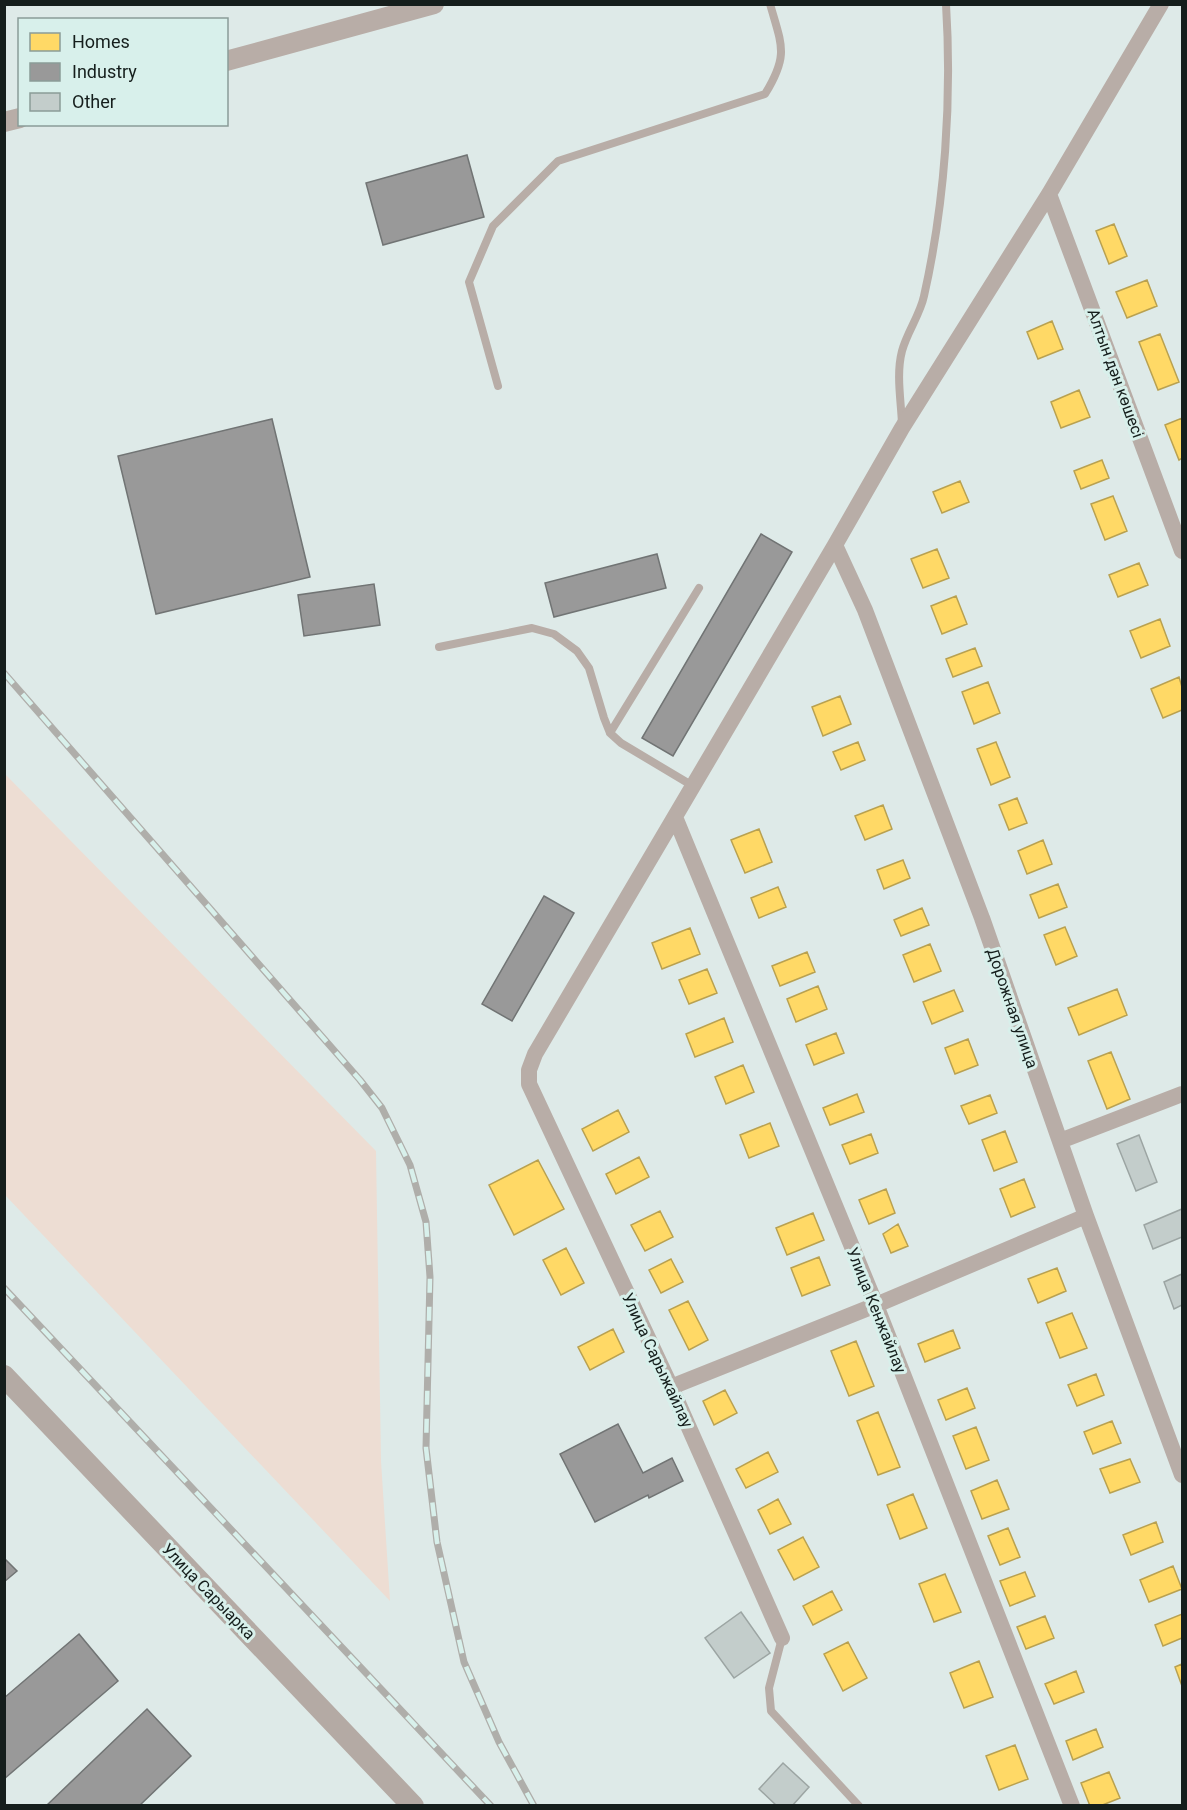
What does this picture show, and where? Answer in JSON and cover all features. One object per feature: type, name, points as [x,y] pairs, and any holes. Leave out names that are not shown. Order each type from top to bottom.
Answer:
[{"type":"main road","name":"Улица Сарыарка","points":[[4,1376],[413,1806]]},
{"type":"street","points":[[228,60],[434,4]]},
{"type":"street","points":[[675,817],[836,545],[902,428],[1049,194],[1161,4]]},
{"type":"street","name":"Алтын дән көшесі","points":[[1049,194],[1182,551]]},
{"type":"street","name":"Дорожная улица","points":[[836,545],[866,610],[973,896],[1086,1216],[1182,1475]]},
{"type":"street","name":"Улица Сарыжайлау","points":[[675,817],[535,1054],[529,1070],[529,1084],[671,1387],[782,1638]]},
{"type":"street","name":"Улица Кенжайлау","points":[[675,817],[876,1305],[1072,1806]]},
{"type":"street","points":[[1060,1141],[1182,1094]]},
{"type":"street","points":[[671,1387],[876,1305],[1086,1216]]},
{"type":"lane","points":[[498,386],[468,282],[494,226],[558,161],[765,94],[778,72],[782,46],[770,4]]},
{"type":"lane","points":[[902,428],[899,371],[902,351],[924,298],[937,217],[947,130],[946,4]]},
{"type":"lane","points":[[610,733],[699,588]]},
{"type":"lane","points":[[439,647],[532,628],[554,634],[577,651],[588,668],[603,718],[610,733],[621,743],[693,786]]},
{"type":"lane","points":[[782,1638],[769,1688],[771,1711],[859,1806]]},
{"type":"shaded area","points":[[5,774],[376,1151],[381,1461],[390,1601],[5,1195]]},
{"type":"building: Homes","points":[[1114,224],[1127,256],[1109,264],[1096,231]]},
{"type":"building: Homes","points":[[1147,280],[1157,306],[1127,318],[1116,292]]},
{"type":"building: Homes","points":[[1052,321],[1063,349],[1038,359],[1027,332]]},
{"type":"building: Homes","points":[[1160,334],[1179,382],[1158,390],[1139,342]]},
{"type":"building: Homes","points":[[1079,390],[1090,417],[1061,428],[1051,402]]},
{"type":"building: Homes","points":[[1182,418],[1182,458],[1179,460],[1165,425]]},
{"type":"building: Homes","points":[[1102,460],[1109,478],[1081,489],[1074,471]]},
{"type":"building: Homes","points":[[960,481],[969,502],[942,513],[933,492]]},
{"type":"building: Homes","points":[[1113,496],[1127,531],[1105,540],[1091,504]]},
{"type":"building: Homes","points":[[937,549],[949,578],[923,588],[911,559]]},
{"type":"building: Homes","points":[[1139,563],[1148,585],[1118,597],[1109,575]]},
{"type":"building: Homes","points":[[956,596],[967,624],[942,634],[931,606]]},
{"type":"building: Homes","points":[[1160,619],[1170,646],[1141,658],[1130,631]]},
{"type":"building: Homes","points":[[975,648],[982,666],[953,677],[946,659]]},
{"type":"building: Homes","points":[[1179,677],[1182,687],[1182,710],[1163,718],[1151,689]]},
{"type":"building: Homes","points":[[988,682],[1000,713],[974,724],[962,692]]},
{"type":"building: Homes","points":[[840,696],[851,724],[823,736],[812,707]]},
{"type":"building: Homes","points":[[858,742],[865,760],[841,770],[833,752]]},
{"type":"building: Homes","points":[[996,742],[1010,777],[991,785],[977,749]]},
{"type":"building: Homes","points":[[1017,798],[1027,823],[1009,830],[999,805]]},
{"type":"building: Homes","points":[[883,805],[892,829],[865,840],[855,816]]},
{"type":"building: Homes","points":[[759,829],[772,862],[745,873],[731,840]]},
{"type":"building: Homes","points":[[1043,840],[1052,864],[1027,874],[1018,851]]},
{"type":"building: Homes","points":[[903,860],[910,878],[884,889],[877,870]]},
{"type":"building: Homes","points":[[1058,884],[1067,907],[1039,918],[1030,895]]},
{"type":"building: Homes","points":[[778,887],[786,907],[759,918],[751,898]]},
{"type":"building: Homes","points":[[922,908],[929,925],[901,936],[894,920]]},
{"type":"building: Homes","points":[[1065,927],[1077,956],[1056,965],[1044,935]]},
{"type":"building: Homes","points":[[690,928],[700,954],[662,969],[652,943]]},
{"type":"building: Homes","points":[[930,944],[941,971],[914,982],[903,955]]},
{"type":"building: Homes","points":[[807,952],[815,972],[780,986],[772,966]]},
{"type":"building: Homes","points":[[707,969],[717,993],[689,1004],[679,980]]},
{"type":"building: Homes","points":[[818,986],[827,1009],[796,1022],[787,999]]},
{"type":"building: Homes","points":[[1117,989],[1127,1015],[1079,1035],[1068,1008]]},
{"type":"building: Homes","points":[[954,990],[963,1011],[932,1024],[923,1002]]},
{"type":"building: Homes","points":[[724,1018],[733,1042],[695,1057],[686,1034]]},
{"type":"building: Homes","points":[[836,1033],[844,1053],[814,1065],[806,1045]]},
{"type":"building: Homes","points":[[968,1039],[978,1065],[955,1074],[945,1048]]},
{"type":"building: Homes","points":[[1111,1052],[1130,1099],[1107,1109],[1088,1061]]},
{"type":"building: Homes","points":[[743,1065],[754,1092],[726,1104],[715,1077]]},
{"type":"building: Homes","points":[[857,1094],[864,1112],[830,1125],[823,1108]]},
{"type":"building: Homes","points":[[990,1095],[997,1113],[969,1124],[961,1106]]},
{"type":"building: Homes","points":[[618,1110],[629,1132],[593,1151],[582,1129]]},
{"type":"building: Homes","points":[[770,1123],[779,1146],[749,1158],[740,1135]]},
{"type":"building: Homes","points":[[1005,1131],[1017,1162],[994,1171],[982,1140]]},
{"type":"building: Homes","points":[[871,1134],[878,1153],[850,1164],[842,1145]]},
{"type":"building: Homes","points":[[639,1157],[649,1177],[616,1194],[606,1174]]},
{"type":"building: Homes","points":[[538,1160],[564,1209],[514,1235],[489,1185]]},
{"type":"building: Homes","points":[[1024,1179],[1035,1207],[1011,1217],[1000,1189]]},
{"type":"building: Homes","points":[[886,1189],[895,1213],[869,1224],[859,1200]]},
{"type":"building: Homes","points":[[660,1211],[673,1237],[645,1251],[631,1225]]},
{"type":"building: Homes","points":[[813,1213],[824,1240],[787,1255],[776,1228]]},
{"type":"building: Homes","points":[[898,1224],[908,1246],[891,1253],[883,1234]]},
{"type":"building: Homes","points":[[566,1248],[584,1283],[561,1295],[543,1260]]},
{"type":"building: Homes","points":[[819,1257],[830,1285],[802,1296],[791,1268]]},
{"type":"building: Homes","points":[[671,1259],[683,1282],[661,1293],[649,1270]]},
{"type":"building: Homes","points":[[1057,1268],[1066,1291],[1038,1303],[1028,1279]]},
{"type":"building: Homes","points":[[688,1301],[708,1340],[689,1350],[669,1310]]},
{"type":"building: Homes","points":[[1072,1313],[1087,1348],[1060,1358],[1046,1323]]},
{"type":"building: Homes","points":[[613,1329],[624,1352],[590,1370],[578,1347]]},
{"type":"building: Homes","points":[[953,1330],[960,1348],[925,1362],[918,1344]]},
{"type":"building: Homes","points":[[856,1341],[874,1386],[849,1396],[831,1351]]},
{"type":"building: Homes","points":[[1096,1374],[1104,1395],[1077,1406],[1068,1385]]},
{"type":"building: Homes","points":[[967,1388],[975,1408],[946,1420],[938,1400]]},
{"type":"building: Homes","points":[[725,1390],[737,1413],[714,1425],[703,1401]]},
{"type":"building: Homes","points":[[878,1412],[900,1467],[878,1475],[857,1421]]},
{"type":"building: Homes","points":[[1112,1421],[1121,1443],[1093,1454],[1084,1432]]},
{"type":"building: Homes","points":[[976,1427],[989,1460],[966,1469],[953,1436]]},
{"type":"building: Homes","points":[[768,1452],[778,1472],[746,1488],[736,1469]]},
{"type":"building: Homes","points":[[1130,1459],[1140,1482],[1110,1493],[1100,1469]]},
{"type":"building: Homes","points":[[997,1480],[1009,1509],[982,1519],[971,1491]]},
{"type":"building: Homes","points":[[913,1494],[927,1528],[900,1539],[887,1505]]},
{"type":"building: Homes","points":[[778,1499],[791,1524],[770,1534],[758,1510]]},
{"type":"building: Homes","points":[[1156,1522],[1163,1542],[1131,1555],[1123,1535]]},
{"type":"building: Homes","points":[[1008,1528],[1020,1557],[1000,1565],[988,1536]]},
{"type":"building: Homes","points":[[803,1537],[819,1567],[794,1580],[778,1550]]},
{"type":"building: Homes","points":[[1173,1566],[1182,1589],[1149,1602],[1140,1580]]},
{"type":"building: Homes","points":[[1025,1572],[1035,1596],[1010,1606],[1000,1581]]},
{"type":"building: Homes","points":[[945,1574],[961,1612],[934,1622],[919,1584]]},
{"type":"building: Homes","points":[[832,1591],[842,1610],[813,1625],[803,1606]]},
{"type":"building: Homes","points":[[1182,1614],[1182,1638],[1163,1646],[1155,1625]]},
{"type":"building: Homes","points":[[1045,1616],[1054,1638],[1026,1649],[1017,1627]]},
{"type":"building: Homes","points":[[848,1642],[867,1678],[843,1691],[824,1654]]},
{"type":"building: Homes","points":[[979,1661],[993,1697],[964,1708],[950,1673]]},
{"type":"building: Homes","points":[[1182,1664],[1182,1686],[1175,1667]]},
{"type":"building: Homes","points":[[1076,1671],[1084,1692],[1054,1704],[1045,1684]]},
{"type":"building: Homes","points":[[1096,1729],[1103,1747],[1073,1760],[1066,1741]]},
{"type":"building: Homes","points":[[1015,1745],[1028,1779],[999,1790],[986,1756]]},
{"type":"building: Homes","points":[[1109,1772],[1120,1798],[1100,1806],[1090,1806],[1081,1783]]},
{"type":"building: Industry","points":[[467,155],[484,217],[383,245],[366,183]]},
{"type":"building: Industry","points":[[272,419],[310,577],[156,614],[118,456]]},
{"type":"building: Industry","points":[[761,534],[792,552],[673,756],[642,738]]},
{"type":"building: Industry","points":[[657,554],[666,588],[554,617],[545,583]]},
{"type":"building: Industry","points":[[374,584],[380,625],[304,636],[298,595]]},
{"type":"building: Industry","points":[[544,896],[574,913],[512,1021],[482,1004]]},
{"type":"building: Industry","points":[[618,1424],[643,1473],[672,1458],[683,1481],[649,1498],[648,1495],[595,1522],[560,1454]]},
{"type":"building: Industry","points":[[4,1558],[17,1571],[4,1582]]},
{"type":"building: Industry","points":[[79,1634],[118,1681],[4,1779],[4,1698]]},
{"type":"building: Industry","points":[[147,1709],[191,1756],[139,1806],[46,1806]]},
{"type":"building: Other","points":[[1139,1135],[1157,1182],[1136,1191],[1117,1144]]},
{"type":"building: Other","points":[[1182,1209],[1182,1237],[1153,1249],[1144,1225]]},
{"type":"building: Other","points":[[1182,1274],[1182,1305],[1174,1309],[1164,1282]]},
{"type":"building: Other","points":[[741,1612],[770,1653],[734,1678],[705,1638]]},
{"type":"building: Other","points":[[783,1763],[809,1787],[792,1806],[777,1806],[759,1789]]},
{"type":"railway","points":[[4,673],[360,1080],[382,1108],[410,1165],[426,1222],[430,1277],[426,1448],[437,1542],[464,1662],[499,1742],[534,1806]]},
{"type":"railway","points":[[4,1288],[491,1806]]}]
